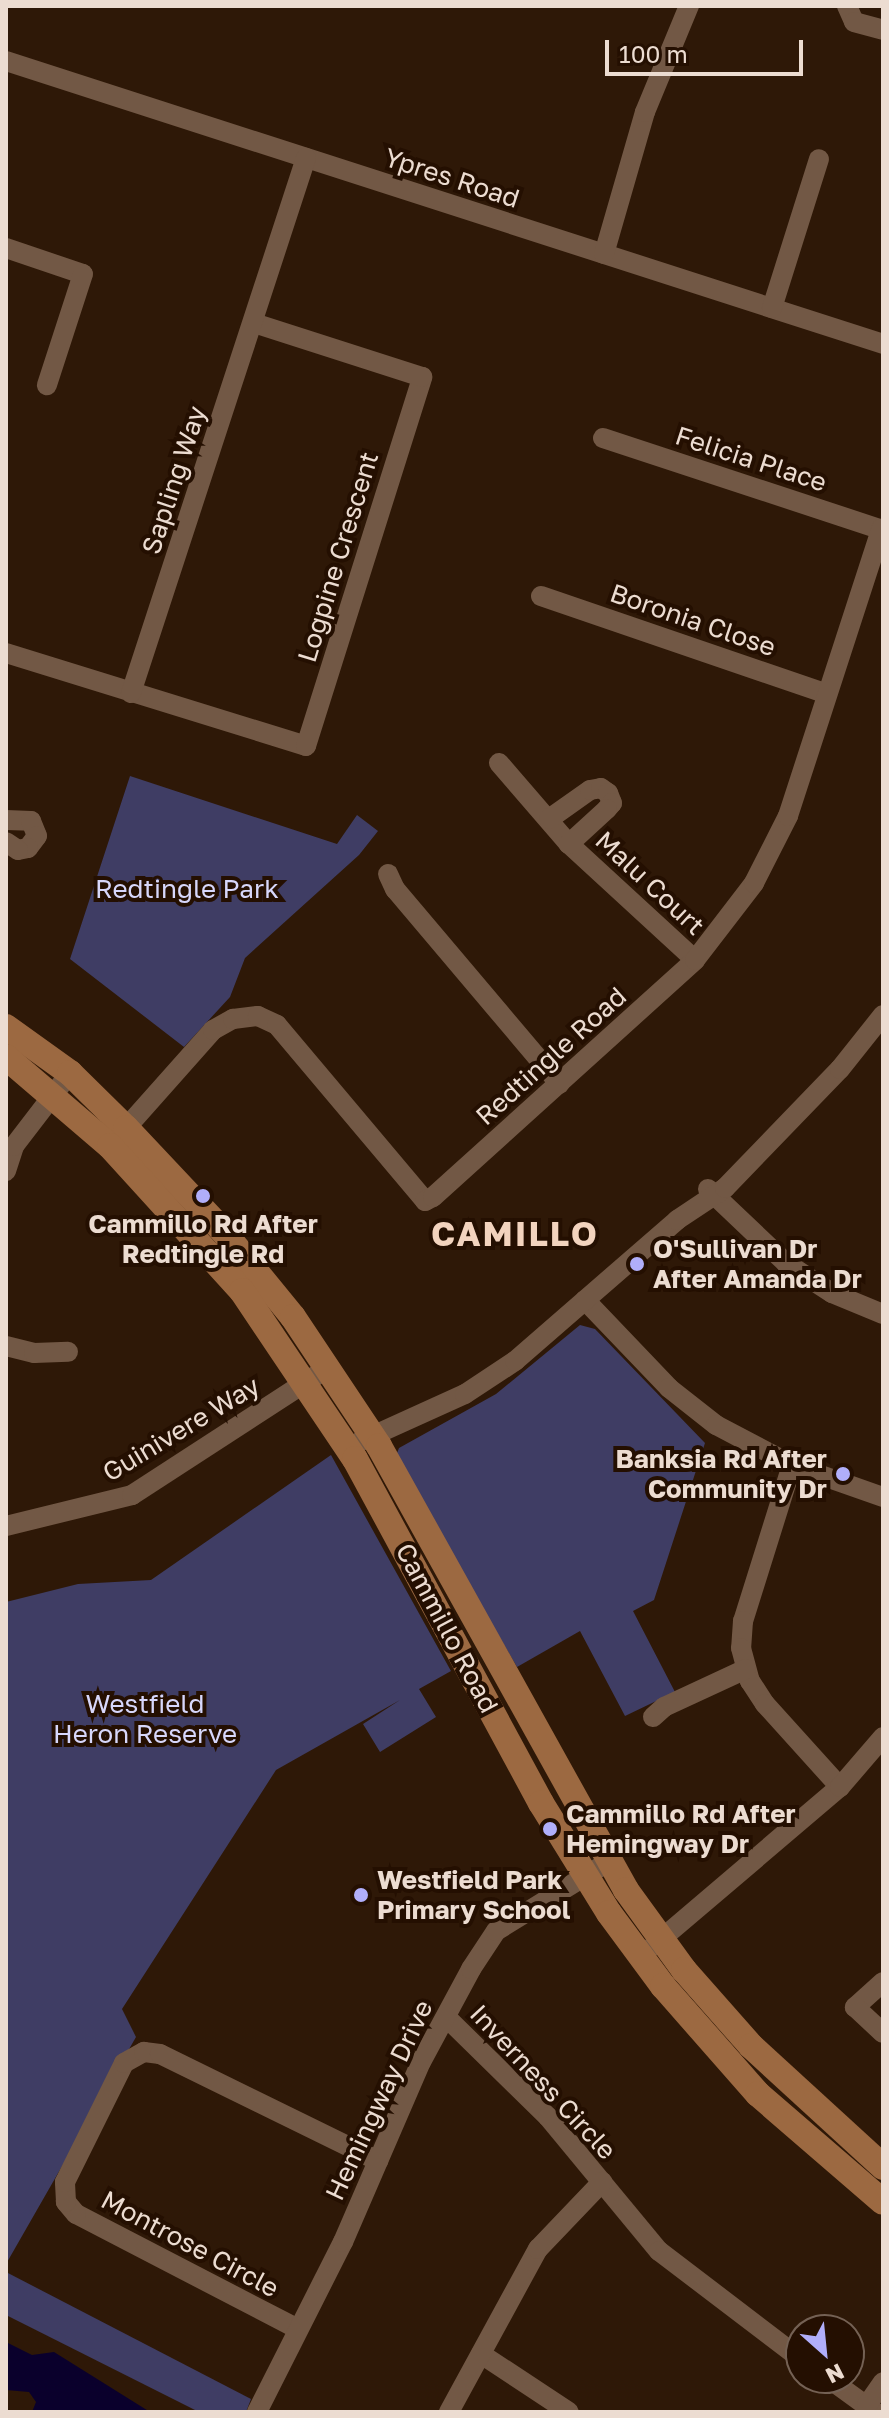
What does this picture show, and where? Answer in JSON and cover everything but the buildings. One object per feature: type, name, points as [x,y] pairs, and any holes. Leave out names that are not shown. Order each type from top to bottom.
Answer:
[{"type":"main road","name":"Cammillo Road","points":[[6,1027],[118,1137],[222,1230],[329,1367],[363,1447],[597,1870],[640,1955],[758,2094],[883,2202]]},
{"type":"main road","name":"Cammillo Road","points":[[6,1057],[61,1082]]},
{"type":"main road","name":"Cammillo Road","points":[[118,1137],[242,1291],[307,1383],[363,1447]]},
{"type":"main road","name":"Cammillo Road","points":[[597,1870],[751,2046],[883,2167]]},
{"type":"street","points":[[604,254],[645,112],[689,6]]},
{"type":"street","points":[[847,6],[854,22],[883,30]]},
{"type":"street","name":"Ypres Road","points":[[6,61],[883,344]]},
{"type":"street","name":"Sapling Way","points":[[131,693],[306,158]]},
{"type":"street","points":[[772,308],[819,159]]},
{"type":"street","points":[[6,248],[83,274],[47,385]]},
{"type":"street","name":"Logpine Crescent","points":[[131,693],[306,746],[422,377],[254,323]]},
{"type":"street","name":"Felicia Place","points":[[603,438],[882,529]]},
{"type":"street","name":"Redtingle Road","points":[[118,1137],[213,1030],[233,1019],[258,1016],[277,1025],[425,1201],[560,1084],[695,960],[754,883],[788,816],[882,529]]},
{"type":"street","name":"Boronia Close","points":[[541,596],[827,694]]},
{"type":"street","points":[[6,653],[131,693]]},
{"type":"street","name":"Malu Court","points":[[499,763],[569,844],[695,960]]},
{"type":"street","name":"Malu Court","points":[[549,819],[590,790],[608,793],[612,803],[569,844]]},
{"type":"street","points":[[6,820],[31,821],[37,836],[28,848],[18,850],[6,842]]},
{"type":"street","points":[[388,874],[395,889],[560,1084]]},
{"type":"street","points":[[363,1447],[497,1374],[677,1220],[687,1204],[716,1188],[735,1160],[758,1148],[840,1069],[883,1015]]},
{"type":"street","points":[[6,1171],[14,1146],[61,1082]]},
{"type":"street","points":[[716,1188],[755,1231],[808,1278],[883,1314]]},
{"type":"street","points":[[585,1300],[684,1400],[729,1433],[792,1465],[883,1497]]},
{"type":"street","points":[[6,1346],[34,1353],[68,1352]]},
{"type":"street","name":"Guinivere Way","points":[[6,1526],[132,1495],[329,1367]]},
{"type":"street","points":[[792,1465],[743,1621],[746,1669],[765,1704],[840,1787]]},
{"type":"street","points":[[653,1717],[664,1707],[746,1669]]},
{"type":"street","points":[[640,1955],[840,1787],[883,1737]]},
{"type":"street","name":"Hemingway Drive","points":[[257,2412],[446,2017],[496,1931],[597,1870]]},
{"type":"street","points":[[883,1982],[855,2007],[883,2033]]},
{"type":"street","name":"Inverness Circle","points":[[446,2017],[530,2098],[659,2251],[785,2347]]},
{"type":"street","name":"Montrose Circle","points":[[298,2329],[76,2214],[66,2202],[65,2182],[124,2063],[144,2052],[160,2054],[378,2161]]},
{"type":"street","name":"Inverness Circle","points":[[449,2412],[546,2237],[602,2182]]},
{"type":"street","points":[[481,2354],[569,2412]]},
{"type":"street","points":[[850,2394],[871,2409],[883,2382]]},
{"type":"green space","name":"Redtingle Park","points":[[130,776],[337,844],[357,815],[378,831],[359,855],[245,958],[230,997],[184,1047],[70,959]]},
{"type":"green space","points":[[580,1325],[595,1329],[705,1443],[654,1600],[633,1611],[675,1692],[625,1716],[580,1631],[517,1667],[395,1458],[399,1448],[496,1394]]},
{"type":"green space","name":"Westfield Heron Reserve","points":[[331,1455],[451,1671],[419,1689],[436,1717],[380,1752],[363,1724],[400,1700],[276,1770],[122,2009],[136,2037],[6,2264],[6,1602],[78,1584],[151,1580]]},
{"type":"green space","points":[[6,2272],[251,2399],[246,2412],[199,2412],[6,2315]]},
{"type":"shaded area","points":[[6,2342],[32,2355],[54,2352],[150,2412],[32,2412],[36,2402],[29,2392],[6,2390]]},
{"type":"place","name":"Cammillo Rd After Redtingle Rd","points":[[203,1196]]},
{"type":"place","name":"O'Sullivan Dr After Amanda Dr","points":[[637,1264]]},
{"type":"place","name":"Banksia Rd After Community Dr","points":[[843,1474]]},
{"type":"place","name":"Cammillo Rd After Hemingway Dr","points":[[550,1829]]},
{"type":"place","name":"Westfield Park Primary School","points":[[361,1895]]},
{"type":"district","name":"CAMILLO","points":[[515,1234]]}]
